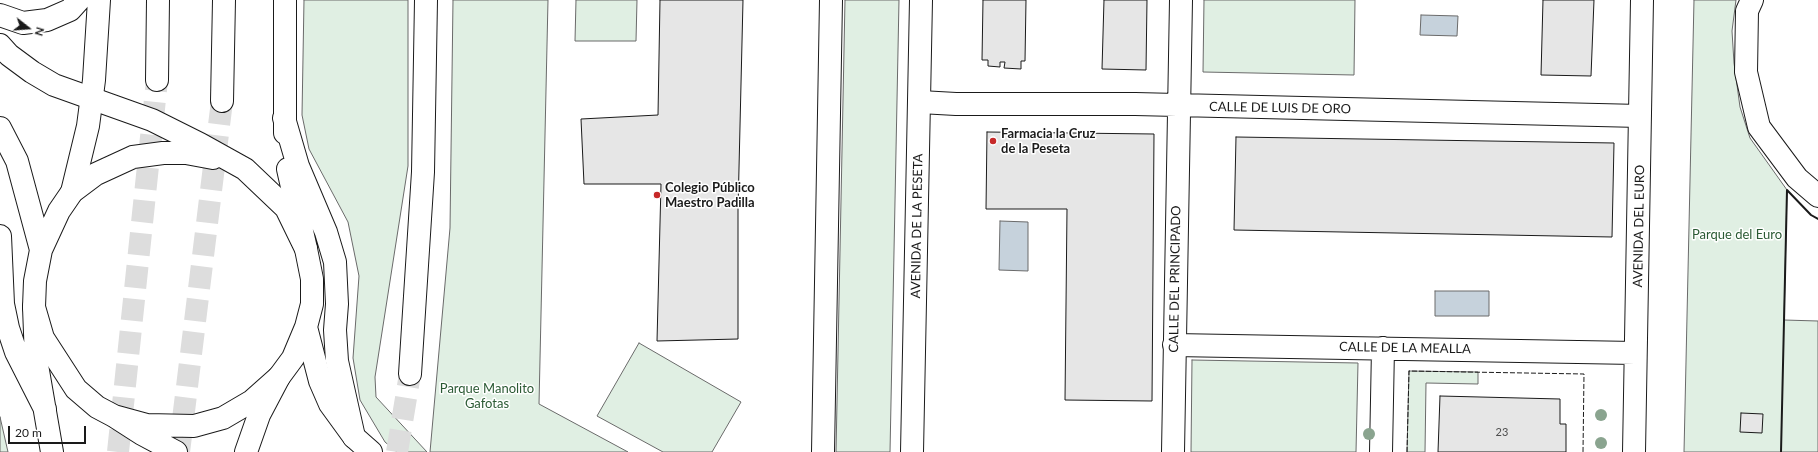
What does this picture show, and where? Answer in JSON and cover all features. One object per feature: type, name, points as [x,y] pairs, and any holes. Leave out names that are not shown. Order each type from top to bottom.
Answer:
[{"type":"main road","points":[[0,15],[23,23],[47,20],[70,10],[79,0]]},
{"type":"main road","points":[[72,192],[84,147],[92,99],[98,34],[98,0]]},
{"type":"main road","points":[[157,80],[158,0]]},
{"type":"main road","points":[[222,101],[224,0]]},
{"type":"main road","points":[[246,452],[259,415],[279,377],[293,358],[306,327],[312,304],[312,279],[286,158],[284,118],[285,0]]},
{"type":"main road","points":[[410,374],[423,172],[426,0]]},
{"type":"main road","points":[[823,452],[831,0]]},
{"type":"main road","name":"AVENIDA DE LA PESETA","points":[[912,452],[921,0]]},
{"type":"main road","name":"CALLE DEL PRINCIPADO","points":[[1173,452],[1180,0]]},
{"type":"main road","name":"AVENIDA DEL EURO","points":[[1634,452],[1642,0]]},
{"type":"main road","points":[[1752,0],[1747,11],[1746,72],[1759,127],[1797,178],[1818,196]]},
{"type":"main road","points":[[0,45],[9,55],[32,72],[54,85],[152,120],[245,169],[286,208],[306,249]]},
{"type":"main road","name":"CALLE DE LUIS DE ORO","points":[[920,102],[1640,116]]},
{"type":"main road","points":[[284,118],[298,166],[326,232],[335,262],[337,304],[335,330],[337,361],[364,447]]},
{"type":"main road","points":[[0,128],[17,162],[41,250]]},
{"type":"main road","points":[[52,452],[36,359],[34,307],[35,281],[41,250],[59,211],[72,192],[96,174],[133,157],[163,152],[186,153],[228,160]]},
{"type":"main road","points":[[0,236],[3,304],[8,328],[16,352],[45,409]]},
{"type":"main road","points":[[34,307],[43,338],[76,389],[97,407],[176,452]]},
{"type":"main road","points":[[306,327],[320,381],[330,404],[364,447]]},
{"type":"main road","name":"CALLE DE LA MEALLA","points":[[1174,345],[1636,353]]},
{"type":"main road","points":[[1381,452],[1383,348]]},
{"type":"main road","points":[[114,416],[147,425],[194,426],[223,418],[252,401],[279,377]]},
{"type":"green space","points":[[304,0],[408,0],[408,166],[375,377],[376,397],[427,452],[397,452],[385,442],[360,400],[353,358],[359,276],[348,222],[309,149],[302,115]]},
{"type":"green space","name":"Parque Manolito Gafotas","points":[[453,0],[548,0],[539,404],[628,452],[430,452],[450,228]]},
{"type":"green space","points":[[576,0],[637,0],[636,41],[575,41]]},
{"type":"green space","points":[[845,0],[899,0],[890,452],[836,452]]},
{"type":"green space","points":[[1204,0],[1355,0],[1354,75],[1203,72]]},
{"type":"green space","name":"Parque del Euro","points":[[1694,0],[1736,0],[1732,31],[1734,63],[1740,107],[1750,138],[1787,190],[1784,320],[1818,321],[1818,452],[1684,452]]},
{"type":"green space","points":[[639,343],[741,402],[712,452],[663,452],[597,416]]},
{"type":"green space","points":[[1192,360],[1358,363],[1356,452],[1191,452]]},
{"type":"green space","points":[[1409,371],[1478,372],[1478,384],[1426,383],[1425,452],[1407,452]]},
{"type":"green space","points":[[0,417],[8,452],[0,452]]},
{"type":"shaded area","points":[[1421,15],[1458,16],[1457,36],[1420,35]]},
{"type":"shaded area","points":[[1000,221],[1028,222],[1028,271],[999,270]]},
{"type":"shaded area","points":[[1435,291],[1489,291],[1489,316],[1435,316]]},
{"type":"building","points":[[660,0],[743,0],[738,210],[738,339],[657,341],[661,184],[584,184],[581,119],[658,115]]},
{"type":"building","points":[[983,0],[1026,0],[1025,61],[1021,61],[1021,69],[1004,68],[1005,62],[1000,62],[1000,67],[988,66],[988,60],[982,60]]},
{"type":"building","points":[[1104,0],[1147,0],[1146,70],[1102,69]]},
{"type":"building","points":[[1543,0],[1594,0],[1591,76],[1541,75]]},
{"type":"building","points":[[987,132],[1154,134],[1152,401],[1065,400],[1067,209],[986,209]]},
{"type":"building","points":[[1236,137],[1614,143],[1612,237],[1234,230]]},
{"type":"building","points":[[1440,396],[1560,399],[1560,424],[1566,424],[1566,452],[1438,452]]},
{"type":"building","points":[[1741,413],[1763,414],[1762,433],[1740,432]]},
{"type":"tunnel","points":[[118,452],[157,80]]},
{"type":"tunnel","points":[[179,452],[222,101]]},
{"type":"tunnel","points":[[397,452],[410,374]]},
{"type":"fence","points":[[1407,452],[1409,371],[1584,374],[1583,452]]},
{"type":"wall","points":[[1781,452],[1787,190],[1811,215],[1818,219]]},
{"type":"place","name":"Farmacia la Cruz de la Peseta","points":[[993,141]]},
{"type":"place","name":"Colegio Público Maestro Padilla","points":[[657,195]]}]
